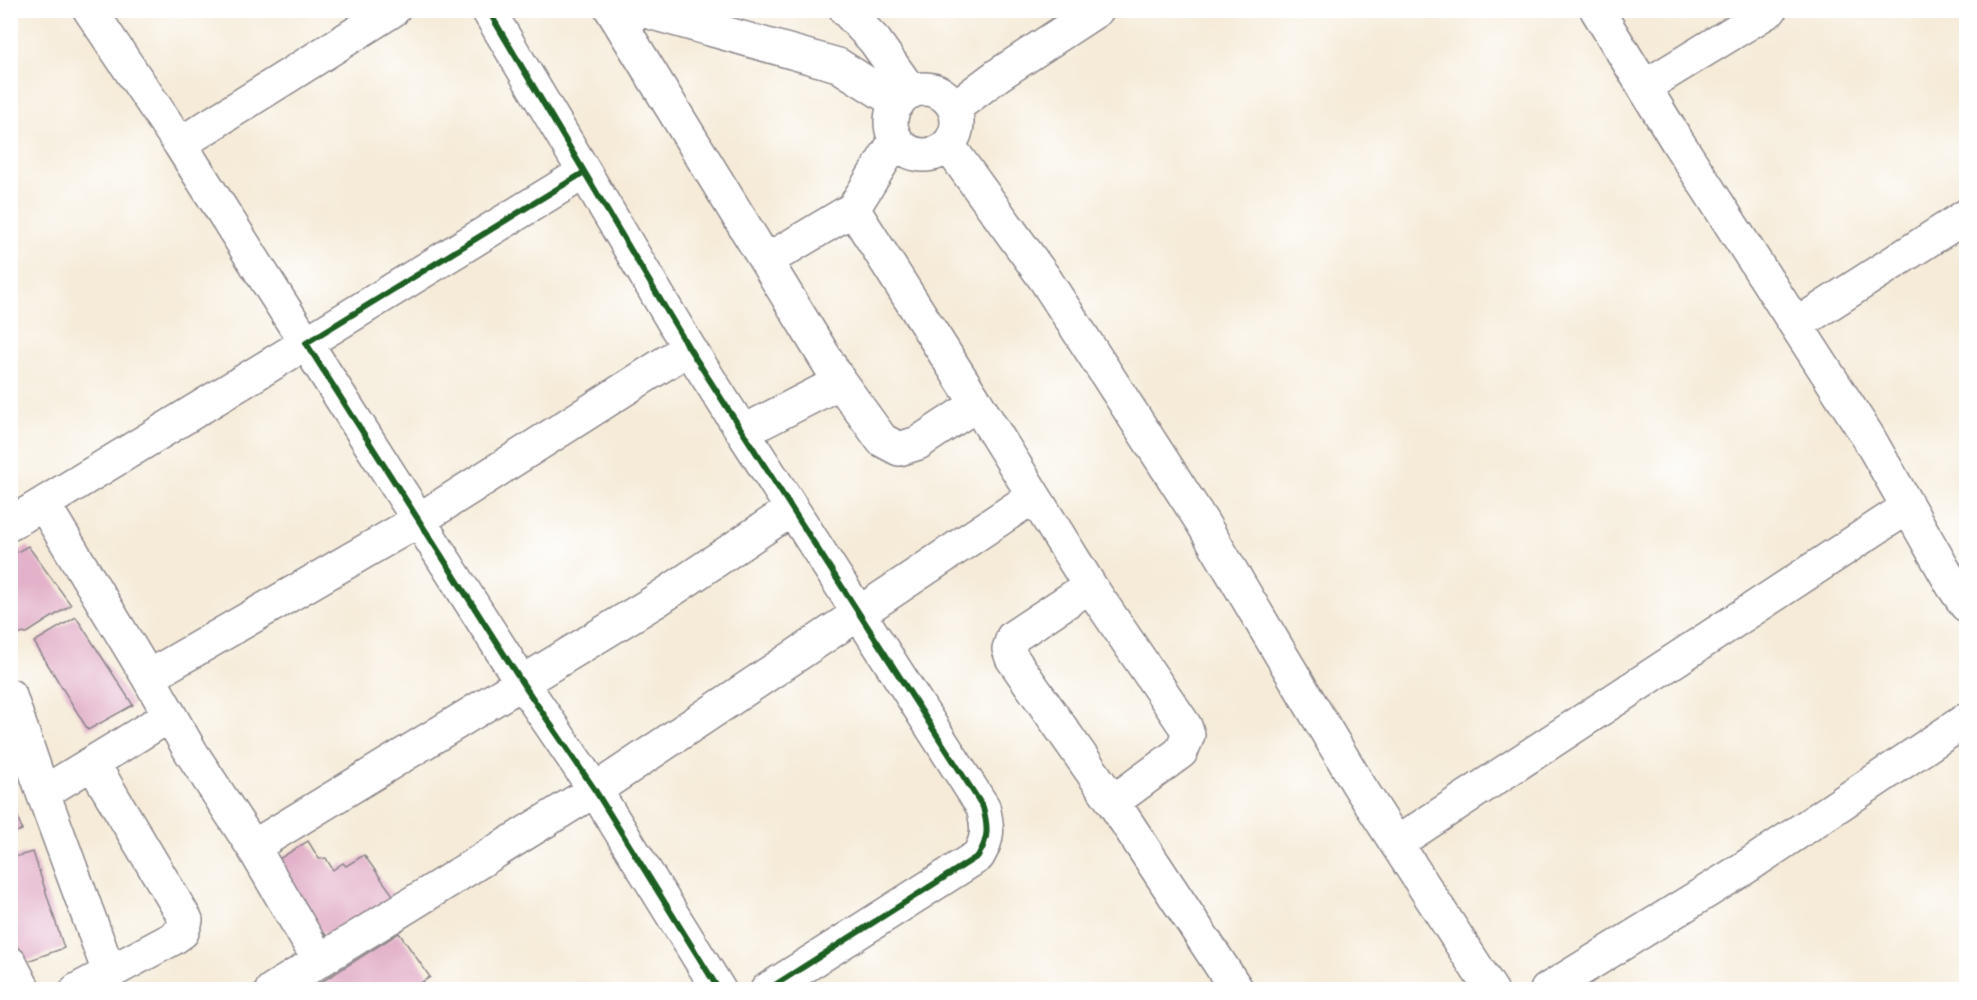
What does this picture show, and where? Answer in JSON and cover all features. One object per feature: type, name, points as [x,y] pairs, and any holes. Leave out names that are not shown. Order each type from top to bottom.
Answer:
[{"type":"street","points":[[90,10],[180,144],[521,681],[595,790],[719,990]]},
{"type":"street","points":[[180,144],[393,10]]},
{"type":"street","points":[[488,10],[689,348],[983,807],[988,828],[986,844],[978,856],[767,990]]},
{"type":"street","points":[[612,10],[840,382],[882,440],[899,449],[918,443],[977,404]]},
{"type":"street","points":[[642,10],[838,64],[904,98]]},
{"type":"street","points":[[846,10],[875,41],[904,98]]},
{"type":"street","points":[[954,108],[998,75],[1096,10]]},
{"type":"street","points":[[1597,10],[1867,435],[1908,507],[1962,589]]},
{"type":"street","points":[[1644,87],[1770,10]]},
{"type":"street","points":[[927,89],[943,95],[954,108],[957,128],[948,145],[940,151],[921,155],[912,153],[896,140],[891,121],[904,98],[927,89]]},
{"type":"street","points":[[766,261],[853,209],[896,140]]},
{"type":"street","points":[[948,145],[1058,298],[1202,522],[1397,843],[1491,990]]},
{"type":"street","points":[[10,524],[583,173]]},
{"type":"street","points":[[853,209],[1090,586],[1185,726],[1188,735],[1180,752],[1113,802]]},
{"type":"street","points":[[1796,325],[1966,216]]},
{"type":"street","points":[[148,677],[418,520],[689,348]]},
{"type":"street","points":[[742,432],[840,382]]},
{"type":"street","points":[[280,988],[319,960],[595,790],[1034,495]]},
{"type":"street","points":[[44,504],[169,716],[254,847],[319,960]]},
{"type":"street","points":[[1397,843],[1908,507]]},
{"type":"street","points":[[254,847],[521,681],[654,602],[791,510]]},
{"type":"street","points":[[1090,586],[1013,636],[1009,649],[1012,658],[1113,802],[1237,990]]},
{"type":"street","points":[[10,696],[109,972]]},
{"type":"street","points":[[43,793],[169,716]]},
{"type":"street","points":[[1547,990],[1740,871],[1966,720]]},
{"type":"street","points":[[77,990],[172,939],[182,932],[186,921],[93,764]]},
{"type":"street","points":[[10,963],[24,990]]},
{"type":"building","points":[[28,546],[71,605],[27,633],[10,635],[10,556]]},
{"type":"building","points":[[76,617],[133,705],[88,730],[34,642]]},
{"type":"building","points":[[10,794],[22,830],[10,834]]},
{"type":"building","points":[[308,841],[319,859],[326,858],[333,870],[343,863],[346,866],[364,855],[393,895],[330,939],[323,932],[317,935],[274,862]]},
{"type":"building","points":[[33,852],[64,948],[19,964],[10,934],[10,858]]},
{"type":"building","points":[[399,933],[430,977],[410,990],[318,990],[315,986]]},
{"type":"cycle path","points":[[488,10],[689,348],[983,807],[987,832],[978,856],[767,990]]},
{"type":"cycle path","points":[[583,173],[306,343],[521,681],[595,790],[719,990]]}]
